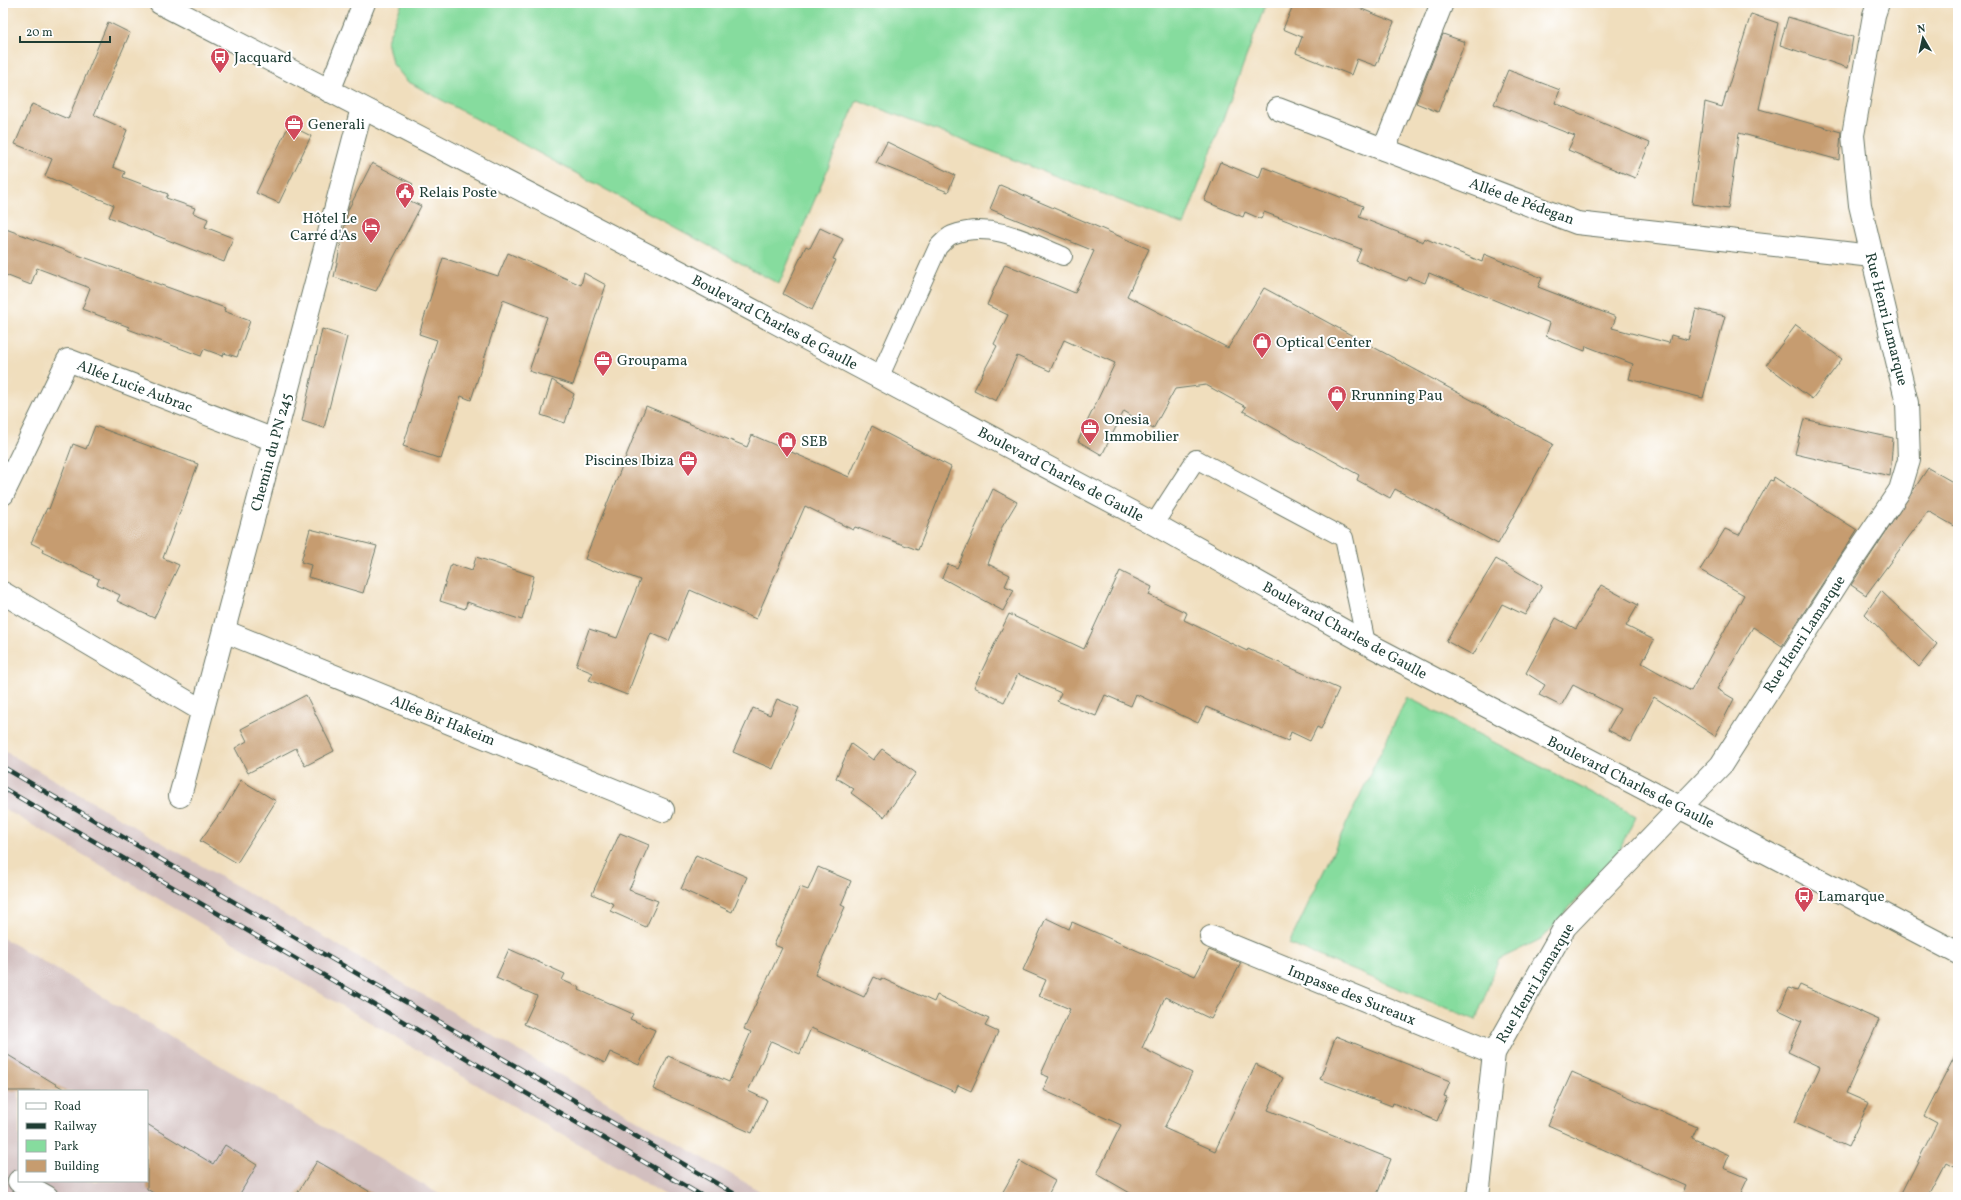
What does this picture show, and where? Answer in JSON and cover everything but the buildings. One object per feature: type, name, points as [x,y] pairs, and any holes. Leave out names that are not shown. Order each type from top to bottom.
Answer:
[{"type":"street","name":"Boulevard Charles de Gaulle","points":[[160,3],[362,108],[470,162],[879,378],[1154,524],[1366,643],[1678,808],[1958,953]]},
{"type":"street","points":[[329,90],[364,3]]},
{"type":"street","points":[[1384,149],[1442,3]]},
{"type":"street","name":"Rue Henri Lamarque","points":[[1478,1197],[1494,1053],[1565,927],[1721,765],[1849,565],[1900,490],[1909,460],[1907,403],[1860,205],[1853,135],[1874,15],[1878,3]]},
{"type":"street","name":"Chemin du PN 245","points":[[180,796],[362,108]]},
{"type":"street","name":"Allée de Pédegan","points":[[1278,108],[1577,223],[1872,256]]},
{"type":"street","name":"Allée Lucie Aubrac","points":[[3,494],[68,360],[274,440]]},
{"type":"street","points":[[3,593],[203,711]]},
{"type":"street","name":"Allée Bir Hakeim","points":[[224,631],[662,810]]},
{"type":"street","name":"Impasse des Sureaux","points":[[1211,937],[1494,1053]]},
{"type":"street","points":[[3,1172],[18,1180]]},
{"type":"street","points":[[21,1182],[47,1197]]},
{"type":"lane","points":[[879,378],[938,247],[951,236],[977,228],[1012,235],[1063,256]]},
{"type":"lane","points":[[1154,524],[1196,459],[1344,538],[1366,643]]},
{"type":"shaded area","points":[[3,750],[770,1197],[669,1197],[3,808]]},
{"type":"shaded area","points":[[3,938],[444,1197],[3,1197]]},
{"type":"green space","points":[[402,3],[1266,3],[1184,225],[857,100],[779,284],[407,81],[392,63],[387,41]]},
{"type":"green space","points":[[1407,697],[1636,816],[1619,851],[1543,938],[1498,960],[1476,1020],[1289,944]]},
{"type":"railway","points":[[3,767],[740,1197]]},
{"type":"railway","points":[[3,788],[704,1197]]},
{"type":"place","name":"Jacquard","points":[[220,74]]},
{"type":"place","name":"Generali","points":[[294,141]]},
{"type":"place","name":"Relais Poste","points":[[405,209]]},
{"type":"place","name":"Hôtel Le Carré d'As","points":[[371,244]]},
{"type":"place","name":"Optical Center","points":[[1262,359]]},
{"type":"place","name":"Groupama","points":[[603,377]]},
{"type":"place","name":"Rrunning Pau","points":[[1337,412]]},
{"type":"place","name":"Onesia Immobilier","points":[[1090,445]]},
{"type":"place","name":"SEB","points":[[787,458]]},
{"type":"place","name":"Piscines Ibiza","points":[[688,477]]},
{"type":"place","name":"Lamarque","points":[[1804,913]]}]
